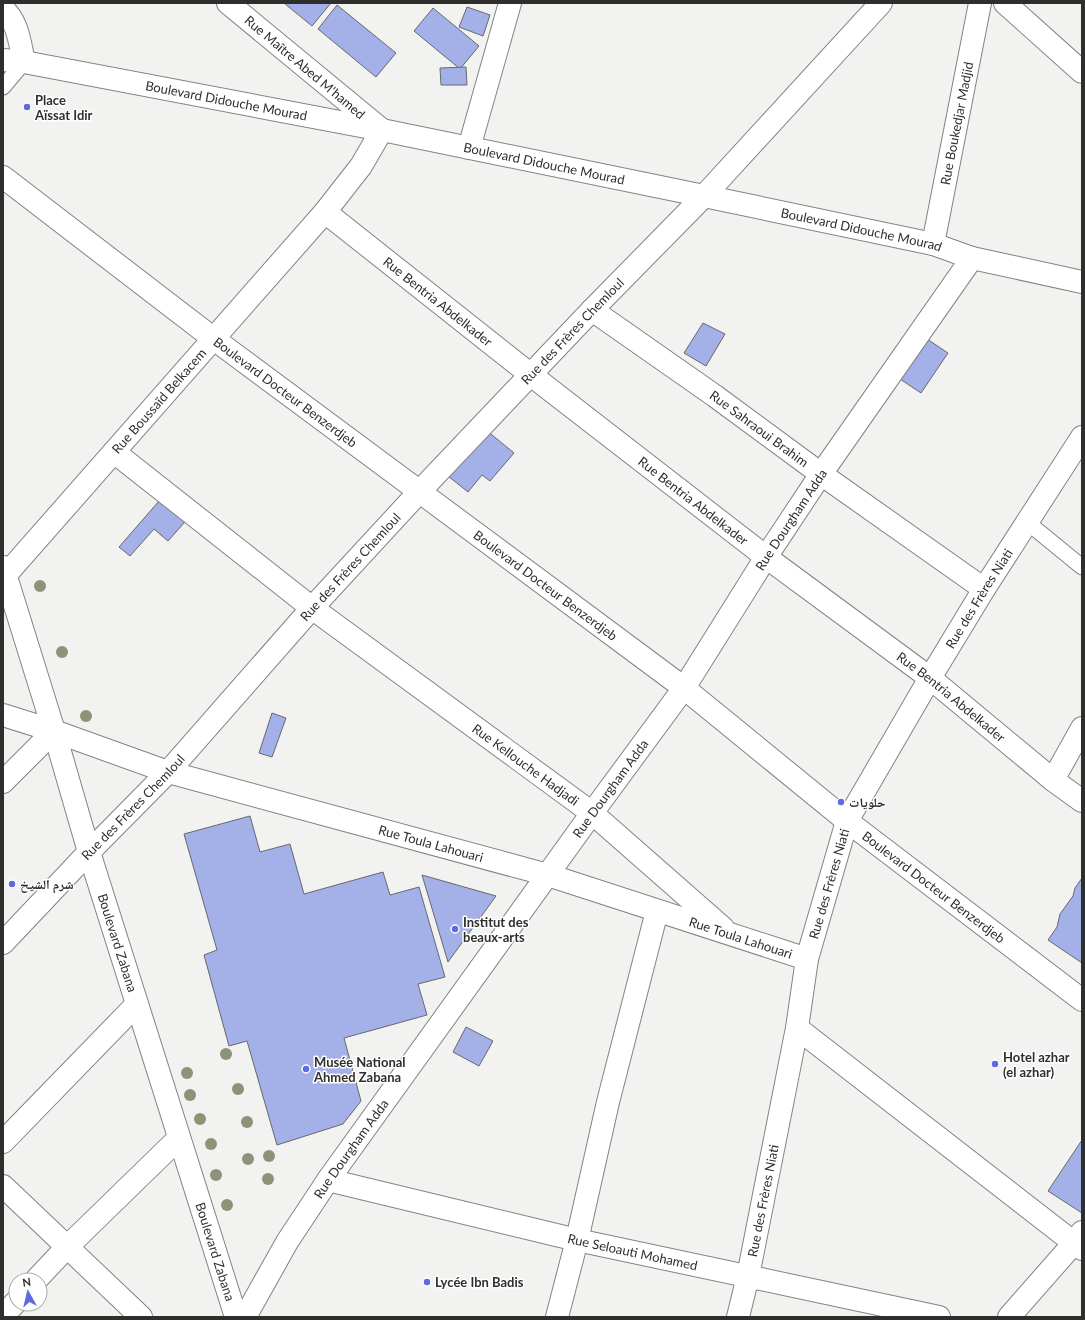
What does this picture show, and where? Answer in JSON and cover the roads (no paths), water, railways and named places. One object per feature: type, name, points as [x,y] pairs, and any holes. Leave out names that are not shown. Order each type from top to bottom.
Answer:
[{"type":"street","name":"Rue Maître Abed M'hamed","points":[[228,3],[382,130]]},
{"type":"street","points":[[469,148],[510,3]]},
{"type":"street","name":"Rue des Frères Chemloul","points":[[3,943],[89,852],[168,772],[312,608],[420,491],[592,310],[704,196],[881,3]]},
{"type":"street","name":"Rue Boukedjar Madjid","points":[[932,244],[980,3]]},
{"type":"street","points":[[1005,3],[1082,72]]},
{"type":"street","points":[[3,9],[7,12],[18,31],[24,62]]},
{"type":"street","name":"Boulevard Didouche Mourad","points":[[3,60],[24,62],[382,130],[704,196],[932,244],[972,258],[1082,282]]},
{"type":"street","name":"Rue Boussaïd Belkacem","points":[[4,573],[114,452],[325,212],[362,166],[382,130]]},
{"type":"street","name":"Boulevard Docteur Benzerdjeb","points":[[3,177],[214,339],[684,688],[848,821],[1082,1000]]},
{"type":"street","name":"Rue Bentria Abdelkader","points":[[325,212],[531,375],[766,557],[930,678],[1053,780],[1082,801]]},
{"type":"street","name":"Rue Dourgham Adda","points":[[246,1317],[287,1242],[328,1180],[592,813],[684,688],[766,557],[972,258]]},
{"type":"street","name":"Rue Sahraoui Brahim","points":[[592,310],[984,588]]},
{"type":"street","name":"Rue des Frères Niati","points":[[738,1317],[748,1276],[797,1028],[807,959],[848,821],[930,678],[984,588],[1082,437]]},
{"type":"street","name":"Rue Kellouche Hadjadi","points":[[114,452],[312,608],[592,813],[730,934]]},
{"type":"street","name":"Boulevard Zabana","points":[[4,573],[54,731],[89,852],[236,1317]]},
{"type":"street","name":"Rue Toula Lahouari","points":[[3,715],[54,731],[168,772],[548,875],[807,959]]},
{"type":"street","points":[[1053,780],[1082,728]]},
{"type":"street","points":[[3,782],[54,731]]},
{"type":"street","points":[[556,1317],[576,1240],[608,1102],[657,910]]},
{"type":"street","points":[[3,1142],[137,1004]]},
{"type":"street","points":[[797,1028],[1079,1241],[1009,1317]]},
{"type":"street","points":[[44,1272],[67,1247],[179,1138]]},
{"type":"street","name":"Rue Seloauti Mohamed","points":[[328,1180],[576,1240],[939,1317]]},
{"type":"street","points":[[3,1186],[141,1317]]},
{"type":"lane","points":[[3,87],[24,62]]},
{"type":"lane","points":[[1027,522],[1082,568]]},
{"type":"place","name":"Place Aïssat Idir","points":[[27,107]]},
{"type":"place","name":"حلويات","points":[[841,802]]},
{"type":"place","name":"شرم الشيخ","points":[[12,884]]},
{"type":"place","name":"Institut des beaux-arts","points":[[455,929]]},
{"type":"place","name":"Hotel azhar (el azhar)","points":[[995,1064]]},
{"type":"place","name":"Musée National Ahmed Zabana","points":[[306,1069]]},
{"type":"place","name":"Lycée Ibn Badis","points":[[427,1282]]}]
